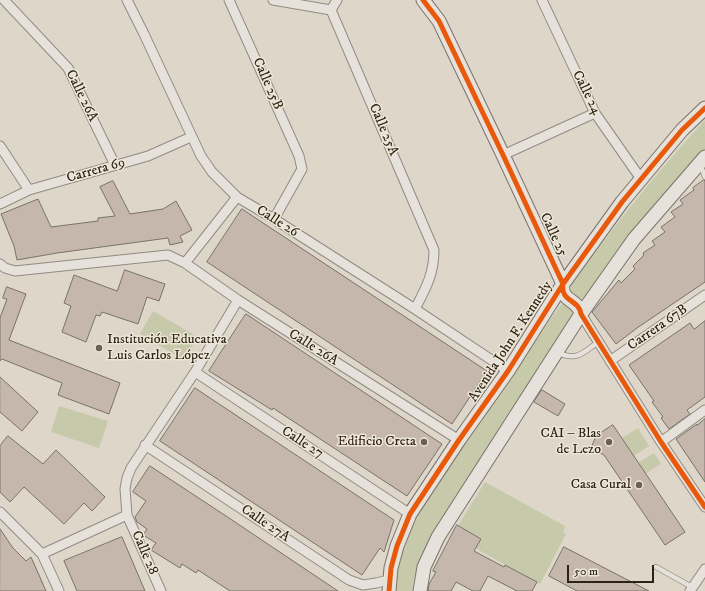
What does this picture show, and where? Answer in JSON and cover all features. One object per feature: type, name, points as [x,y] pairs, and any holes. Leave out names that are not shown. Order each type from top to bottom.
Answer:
[{"type":"street","name":"Calle 26A","points":[[4,0],[68,68],[115,165]]},
{"type":"street","name":"Calle 26","points":[[127,0],[201,156],[212,172],[237,197],[415,309],[508,371]]},
{"type":"street","name":"Calle 25B","points":[[229,0],[299,156],[302,169],[274,219]]},
{"type":"street","points":[[273,0],[331,10],[337,0]]},
{"type":"street","name":"Calle 25","points":[[423,0],[438,21],[503,155],[564,290],[579,310],[661,442],[705,507]]},
{"type":"street","name":"Calle 24","points":[[542,0],[595,113],[641,179]]},
{"type":"street","name":"Calle 25A","points":[[331,10],[434,250],[434,264],[431,277],[415,309]]},
{"type":"street","name":"Avenida John F. Kennedy","points":[[389,585],[397,546],[410,514],[459,440],[564,290],[622,202],[682,130],[705,108]]},
{"type":"street","points":[[503,155],[595,113]]},
{"type":"street","name":"Carrera 69","points":[[0,204],[29,190],[138,159],[159,152],[191,137]]},
{"type":"street","points":[[0,146],[29,190]]},
{"type":"street","points":[[420,591],[424,567],[438,537],[557,352],[579,310],[634,239],[703,160]]},
{"type":"street","points":[[185,262],[237,197]]},
{"type":"street","name":"Calle 26A","points":[[0,264],[5,268],[15,271],[168,255],[185,262],[238,300],[459,440]]},
{"type":"street","name":"Carrera 67B","points":[[610,361],[705,296]]},
{"type":"street","name":"Calle 28","points":[[161,591],[127,515],[125,489],[127,478],[131,468],[194,372],[238,300]]},
{"type":"street","name":"Calle 27","points":[[194,372],[410,514]]},
{"type":"street","points":[[661,442],[705,410]]},
{"type":"street","name":"Calle 27A","points":[[146,445],[349,580],[363,585],[389,585]]},
{"type":"street","points":[[42,554],[127,515]]},
{"type":"street","points":[[2,517],[42,554],[59,591]]},
{"type":"street","points":[[691,589],[705,569]]},
{"type":"lane","points":[[703,160],[705,177]]},
{"type":"lane","points":[[557,352],[565,356],[578,357],[598,342]]},
{"type":"lane","points":[[656,567],[691,589]]},
{"type":"green space","points":[[705,120],[705,149],[586,296],[580,299],[572,293],[571,286],[635,201]]},
{"type":"green space","points":[[567,303],[575,314],[433,533],[420,561],[412,591],[392,591],[402,546],[424,504],[559,307],[562,304]]},
{"type":"green space","points":[[153,311],[198,337],[184,360],[140,334]]},
{"type":"green space","points":[[59,406],[108,421],[99,448],[51,432]]},
{"type":"green space","points":[[638,428],[649,446],[634,456],[622,438]]},
{"type":"green space","points":[[654,453],[661,464],[645,474],[638,463]]},
{"type":"green space","points":[[485,482],[565,526],[563,532],[566,534],[540,584],[475,548],[481,539],[458,526]]},
{"type":"building","points":[[704,180],[705,282],[616,344],[592,312],[619,280],[621,283],[635,269],[633,266],[644,255],[643,253],[655,245],[652,241],[665,232],[661,227],[675,217],[671,212],[683,204],[680,200],[694,190],[693,188]]},
{"type":"building","points":[[113,181],[130,214],[163,209],[176,201],[192,230],[180,236],[183,242],[170,245],[168,238],[17,260],[14,246],[1,214],[38,199],[51,227],[98,221],[98,218],[115,216],[100,187]]},
{"type":"building","points":[[242,209],[487,371],[452,424],[207,262]]},
{"type":"building","points":[[125,270],[165,284],[159,301],[147,297],[138,324],[102,312],[100,316],[96,315],[86,342],[62,332],[71,306],[64,303],[74,275],[117,291]]},
{"type":"building","points":[[7,287],[26,294],[9,340],[120,383],[109,414],[58,395],[62,383],[2,359],[0,361],[0,318],[7,299],[3,298]]},
{"type":"building","points":[[246,314],[442,444],[407,496],[273,408],[272,410],[209,371]]},
{"type":"building","points":[[705,321],[705,397],[687,410],[690,414],[669,429],[661,418],[663,417],[652,402],[654,401],[629,365],[690,323],[694,329]]},
{"type":"building","points":[[0,377],[38,412],[22,431],[0,412]]},
{"type":"building","points":[[195,388],[394,520],[384,552],[380,548],[362,575],[160,441]]},
{"type":"building","points":[[542,390],[565,404],[558,416],[534,402]]},
{"type":"building","points":[[705,419],[705,482],[676,439]]},
{"type":"building","points":[[613,425],[685,532],[665,545],[604,455],[591,448],[596,436]]},
{"type":"building","points":[[8,436],[43,464],[56,450],[105,497],[92,511],[84,503],[64,524],[24,487],[10,502],[0,492],[0,446]]},
{"type":"building","points":[[150,466],[338,591],[230,591],[198,570],[196,573],[182,564],[180,568],[151,550],[156,543],[143,535],[147,529],[137,522],[135,517],[146,501],[133,492]]},
{"type":"building","points":[[457,525],[481,539],[474,551],[537,582],[532,591],[517,591],[488,576],[480,591],[473,591],[456,582],[451,591],[428,591],[429,584],[436,572],[433,571]]},
{"type":"building","points":[[0,529],[13,548],[26,561],[31,557],[46,591],[0,591]]},
{"type":"building","points":[[122,537],[145,591],[77,591],[64,561]]},
{"type":"building","points":[[564,547],[649,591],[577,591],[549,576]]},
{"type":"cycle path","points":[[423,0],[439,21],[563,284],[564,294],[580,309],[581,314],[661,442],[705,507]]},
{"type":"cycle path","points":[[389,591],[391,568],[397,546],[410,514],[459,440],[508,371],[563,284],[622,202],[682,130],[705,108]]},
{"type":"place","name":"Institución Educativa Luis Carlos López","points":[[99,348]]},
{"type":"place","name":"Edificio Creta","points":[[424,442]]},
{"type":"place","name":"CAI ‒ Blas de Lezo","points":[[609,442]]},
{"type":"place","name":"Casa Cural","points":[[639,485]]}]
